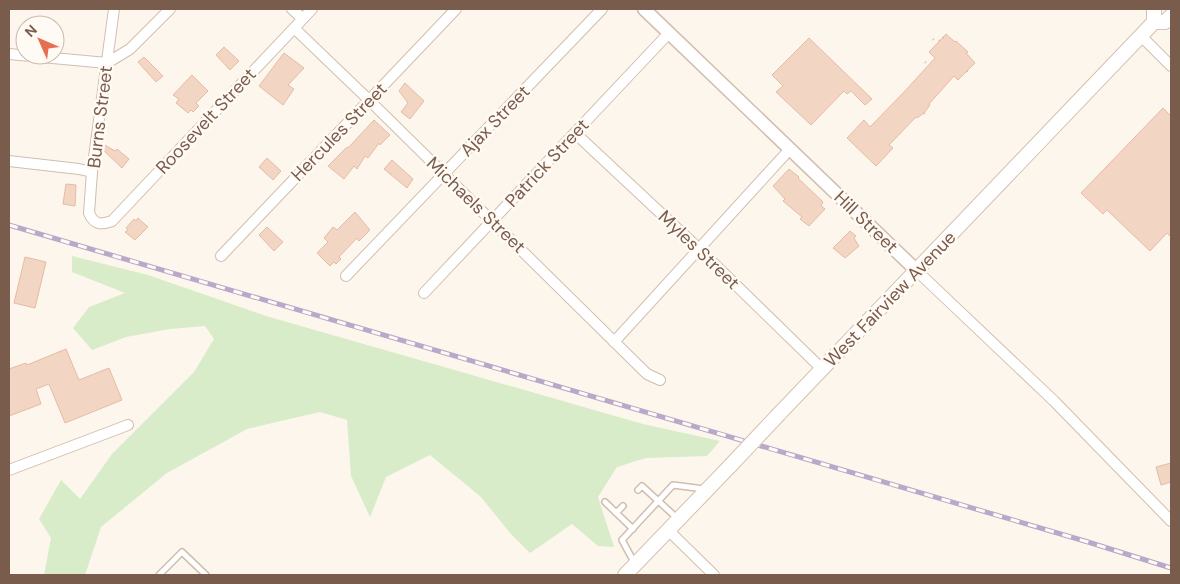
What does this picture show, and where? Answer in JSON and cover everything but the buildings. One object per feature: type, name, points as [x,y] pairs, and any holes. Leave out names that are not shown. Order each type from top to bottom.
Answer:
[{"type":"main road","name":"West Fairview Avenue","points":[[625,575],[1141,36],[1154,16],[1165,22],[1171,16]]},
{"type":"street","name":"Burns Street","points":[[96,223],[89,213],[92,172],[114,9]]},
{"type":"street","points":[[9,54],[107,63],[130,49],[170,9]]},
{"type":"street","points":[[292,9],[302,18]]},
{"type":"street","name":"Roosevelt Street","points":[[96,223],[105,224],[112,221],[312,9]]},
{"type":"street","name":"Hercules Street","points":[[221,256],[456,9]]},
{"type":"street","name":"Ajax Street","points":[[346,276],[602,9]]},
{"type":"street","name":"Hill Street","points":[[644,9],[1054,401],[1171,521]]},
{"type":"street","name":"Michaels Street","points":[[294,28],[370,100],[647,374],[660,380]]},
{"type":"street","name":"Patrick Street","points":[[424,293],[669,33]]},
{"type":"street","points":[[1141,36],[1171,66]]},
{"type":"street","name":"Myles Street","points":[[576,133],[822,369]]},
{"type":"street","points":[[614,342],[790,149]]},
{"type":"street","points":[[9,161],[92,172]]},
{"type":"street","points":[[9,470],[128,425]]},
{"type":"street","points":[[668,530],[714,575]]},
{"type":"lane","points":[[635,564],[622,540],[674,485],[707,490]]},
{"type":"lane","points":[[638,490],[642,486],[678,519]]},
{"type":"lane","points":[[605,502],[633,528]]},
{"type":"lane","points":[[616,513],[623,506]]},
{"type":"lane","points":[[159,575],[182,552],[205,575]]},
{"type":"path","points":[[933,39],[937,42],[944,36]]},
{"type":"path","points":[[925,62],[928,65]]},
{"type":"path","points":[[967,71],[970,75]]},
{"type":"green space","points":[[72,256],[148,275],[266,316],[643,424],[720,441],[707,456],[646,458],[617,467],[598,497],[614,547],[598,546],[572,524],[530,553],[510,533],[481,497],[430,455],[386,477],[370,517],[351,476],[347,420],[320,412],[247,429],[167,473],[101,527],[85,575],[44,575],[51,538],[39,519],[61,480],[80,499],[112,454],[194,372],[214,339],[205,326],[170,329],[126,337],[92,350],[73,328],[89,307],[125,293],[72,272]]},
{"type":"railway","points":[[9,225],[1171,568]]}]
